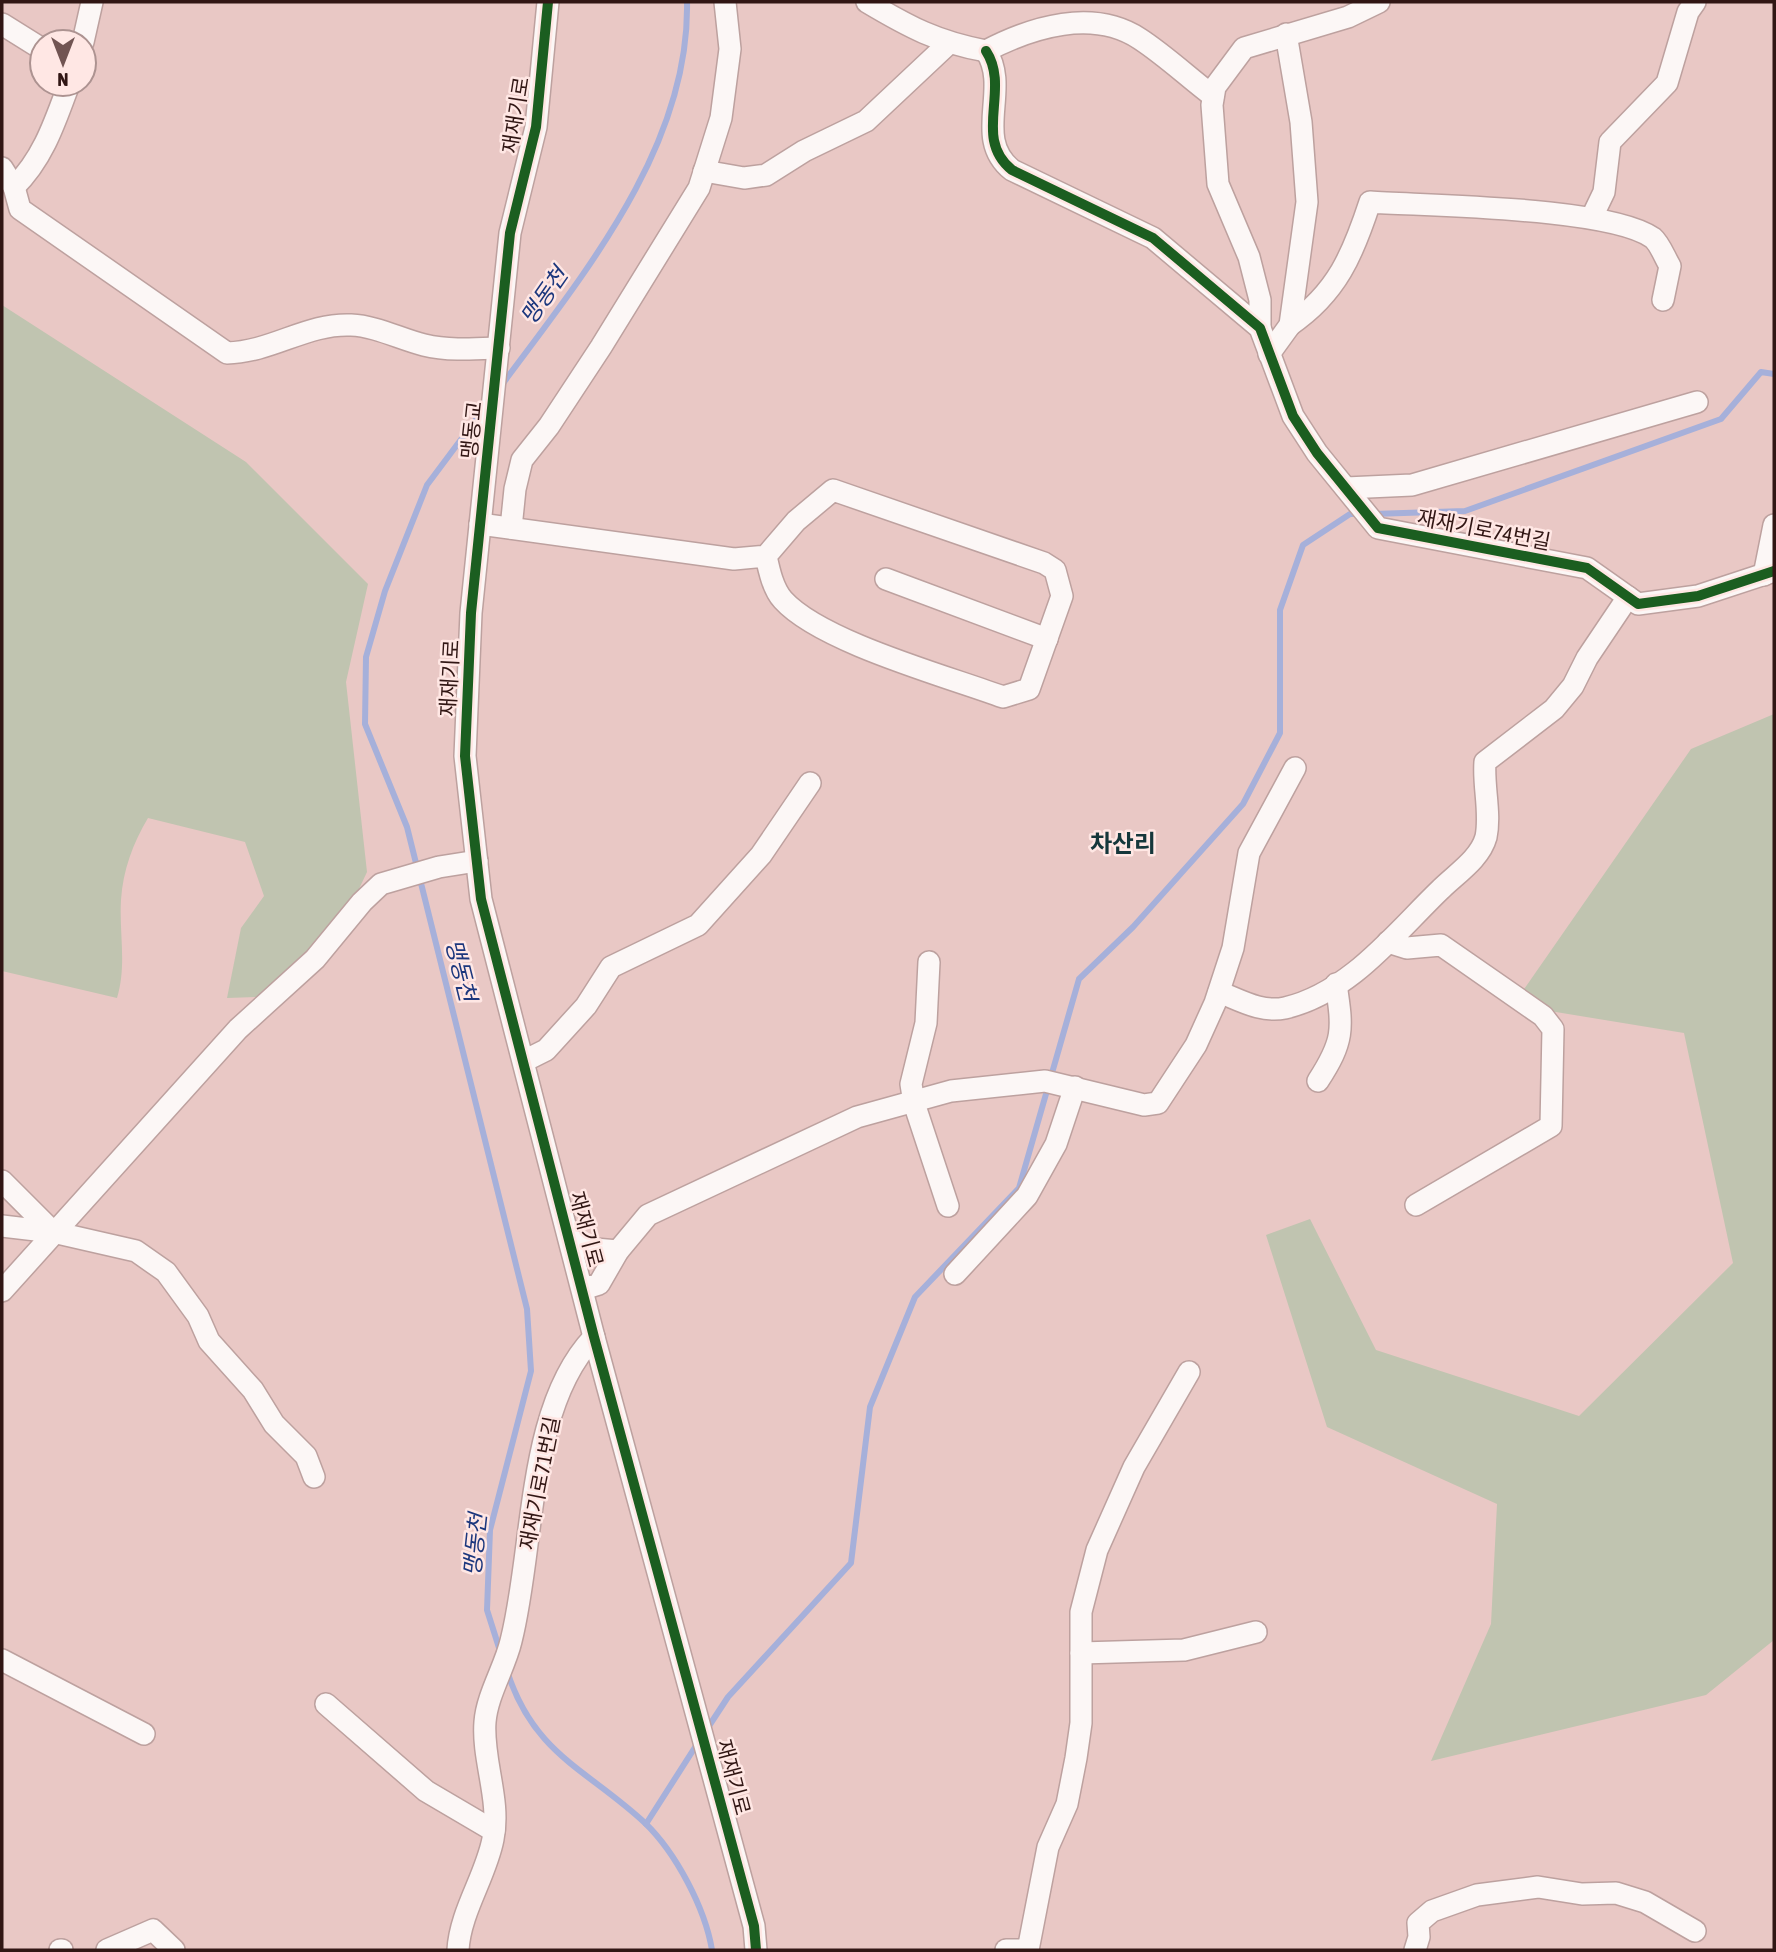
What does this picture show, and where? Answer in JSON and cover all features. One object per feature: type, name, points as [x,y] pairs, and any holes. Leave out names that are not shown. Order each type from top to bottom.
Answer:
[{"type":"street","points":[[86,28],[92,2]]},
{"type":"street","name":"재재기로","points":[[499,353],[510,233],[536,127],[548,2]]},
{"type":"street","points":[[511,528],[515,489],[522,460],[549,426],[601,347],[699,188],[721,118],[730,49],[725,2]]},
{"type":"street","points":[[867,2],[907,26],[948,44],[986,51],[1015,36],[1071,23],[1101,22],[1140,38],[1213,96]]},
{"type":"street","points":[[1260,328],[1260,300],[1249,257],[1218,184],[1213,96],[1215,87],[1244,48],[1348,16],[1379,2]]},
{"type":"street","points":[[1592,217],[1604,192],[1609,142],[1667,83],[1688,12],[1695,2]]},
{"type":"street","points":[[2,24],[28,40]]},
{"type":"street","points":[[1286,34],[1301,122],[1307,202],[1290,325]]},
{"type":"street","points":[[704,170],[744,178],[766,175],[804,150],[866,121],[948,44]]},
{"type":"street","points":[[986,51],[994,63],[993,132],[995,150],[1001,161],[1012,170],[1153,237],[1260,328]]},
{"type":"street","points":[[14,187],[32,170],[53,128],[64,98]]},
{"type":"street","points":[[2,168],[14,187],[20,209],[227,353],[250,353],[281,344],[312,329],[352,325],[426,346],[499,353]]},
{"type":"street","points":[[1269,354],[1290,325],[1324,298],[1354,251],[1370,202],[1592,217],[1654,239],[1670,266],[1663,300]]},
{"type":"street","name":"재재기로74번길","points":[[1260,328],[1293,416],[1351,496],[1378,528],[1587,568],[1638,604],[1698,596],[1769,573]]},
{"type":"street","name":"맹동교","points":[[481,515],[499,353]]},
{"type":"street","points":[[1351,496],[1412,485],[1697,402]]},
{"type":"street","points":[[481,515],[511,528],[734,559],[766,556],[796,521],[833,490],[1055,570],[1062,596],[1029,689],[1003,697],[827,633],[782,600],[769,573],[766,556]]},
{"type":"street","name":"재재기로","points":[[481,515],[471,613],[465,756],[481,899],[594,1337],[754,1926],[756,1950]]},
{"type":"street","points":[[1769,573],[1774,525]]},
{"type":"street","points":[[886,579],[1046,639]]},
{"type":"street","points":[[1219,992],[1263,1010],[1285,1008],[1317,996],[1336,984],[1388,942],[1478,854],[1486,837],[1483,786],[1486,762],[1501,747],[1554,709],[1573,686],[1587,658],[1628,597]]},
{"type":"street","points":[[583,1289],[599,1284],[618,1251],[648,1215],[857,1117],[951,1091],[1061,1084],[1144,1105],[1158,1103],[1196,1045],[1219,992],[1233,948],[1249,853],[1295,768]]},
{"type":"street","points":[[524,1061],[546,1051],[586,1006],[611,967],[698,925],[761,855],[810,783]]},
{"type":"street","points":[[2,1291],[237,1029],[315,959],[362,902],[381,884],[439,867],[477,861]]},
{"type":"street","points":[[1388,942],[1407,948],[1441,945],[1543,1016],[1553,1029],[1551,1126],[1416,1205]]},
{"type":"street","points":[[929,962],[926,1023],[911,1084],[914,1103],[948,1206]]},
{"type":"street","points":[[1318,1081],[1336,1054],[1342,1024],[1336,984]]},
{"type":"street","points":[[955,1274],[1027,1196],[1056,1144],[1061,1084]]},
{"type":"street","points":[[2,1181],[53,1232]]},
{"type":"street","points":[[2,1226],[53,1232],[136,1251],[166,1272],[198,1316],[209,1341],[253,1390],[274,1424],[306,1456],[314,1477]]},
{"type":"street","points":[[570,1240],[595,1249],[618,1251]]},
{"type":"street","name":"재재기로71번길","points":[[494,1831],[485,1721],[512,1640],[549,1421],[564,1379],[578,1354],[594,1337]]},
{"type":"street","points":[[1006,1950],[1028,1950],[1048,1847],[1066,1804],[1081,1723],[1081,1612],[1097,1550],[1134,1467],[1189,1372]]},
{"type":"street","points":[[1081,1653],[1184,1650],[1256,1632]]},
{"type":"street","points":[[2,1660],[145,1734]]},
{"type":"street","points":[[326,1704],[426,1791],[494,1831],[457,1950]]},
{"type":"street","points":[[1415,1950],[1419,1937],[1418,1923],[1432,1911],[1477,1895],[1538,1887],[1582,1894],[1616,1893],[1645,1902],[1695,1931]]},
{"type":"street","points":[[107,1950],[153,1930],[174,1950]]},
{"type":"green space","points":[[2,305],[246,462],[368,584],[346,682],[367,872],[342,925],[259,997],[227,998],[241,928],[264,896],[245,842],[148,818],[133,847],[124,878],[121,900],[122,973],[117,998],[2,971]]},
{"type":"green space","points":[[1774,714],[1774,1640],[1706,1695],[1431,1761],[1491,1624],[1497,1504],[1327,1427],[1266,1235],[1310,1219],[1376,1350],[1579,1416],[1733,1263],[1684,1033],[1513,1005],[1691,749]]},
{"type":"waterway","name":"맹동천","points":[[501,386],[597,254],[626,207],[651,158],[671,108],[683,56],[687,2]]},
{"type":"waterway","points":[[1373,514],[1465,511],[1721,419],[1761,372],[1774,374]]},
{"type":"waterway","name":"맹동천","points":[[486,406],[427,485],[385,591],[366,657],[365,724],[407,827],[527,1309],[531,1371],[490,1530],[487,1610],[501,1654]]},
{"type":"waterway","points":[[707,1729],[728,1697],[851,1563],[870,1407],[915,1297],[1019,1188],[1079,979],[1133,927],[1243,804],[1280,733],[1280,610],[1303,545],[1350,514],[1359,514]]},
{"type":"waterway","name":"맹동천","points":[[507,1671],[518,1699],[547,1742],[624,1804],[668,1850],[696,1899],[712,1950]]},
{"type":"waterway","points":[[646,1824],[699,1741]]},
{"type":"cycle path","points":[[548,2],[536,127],[510,233],[471,613],[465,756],[481,899],[594,1337],[754,1926],[756,1950]]},
{"type":"cycle path","points":[[986,51],[993,66],[995,81],[993,128],[1000,157],[1012,170],[1153,238],[1260,328],[1293,416],[1317,453],[1378,528],[1587,568],[1638,604],[1698,596],[1774,571]]},
{"type":"district","name":"차산리","points":[[1123,843]]}]
